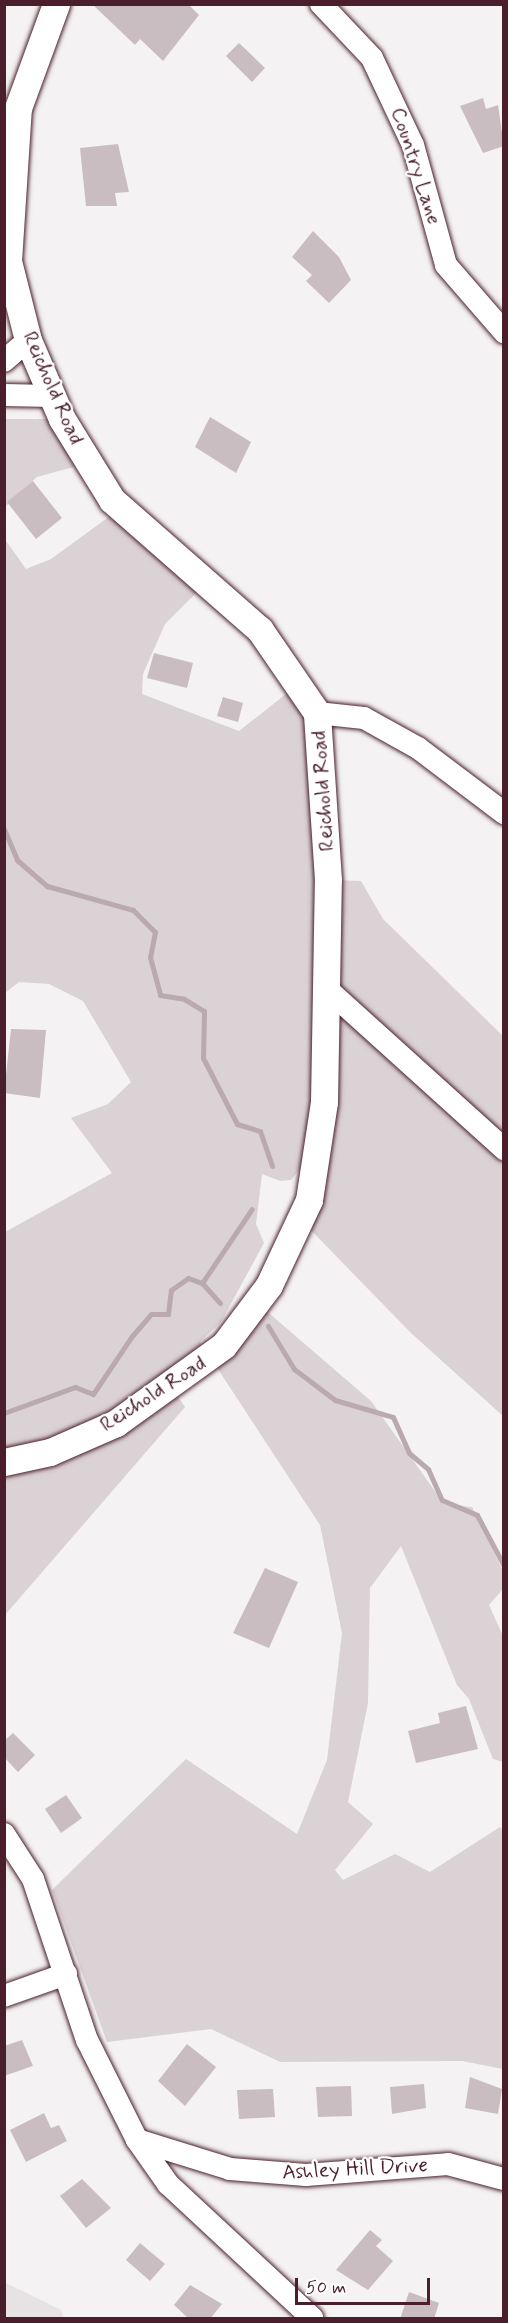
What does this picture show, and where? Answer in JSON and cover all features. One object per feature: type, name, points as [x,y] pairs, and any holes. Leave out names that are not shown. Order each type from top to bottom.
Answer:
[{"type":"street","name":"Reichold Road","points":[[4,1462],[50,1452],[116,1423],[198,1368],[269,1285],[309,1200],[324,1102],[327,989],[326,779],[317,713],[260,630],[112,500],[52,396],[28,340],[8,261],[18,108],[56,4]]},
{"type":"street","name":"Country Lane","points":[[321,4],[382,74],[413,145],[446,265],[504,332]]},
{"type":"street","points":[[4,361],[28,340]]},
{"type":"street","points":[[4,396],[52,396]]},
{"type":"street","points":[[317,713],[364,718],[418,748],[504,813]]},
{"type":"street","points":[[327,989],[504,1149]]},
{"type":"street","points":[[4,1834],[33,1879],[108,2090],[137,2140],[168,2184],[312,2319]]},
{"type":"street","points":[[4,1996],[66,1974]]},
{"type":"street","name":"Ashley Hill Drive","points":[[137,2140],[230,2169],[306,2175],[448,2164],[504,2179]]},
{"type":"shaded area","points":[[5,419],[62,419],[88,463],[37,477],[5,507]]},
{"type":"shaded area","points":[[121,508],[206,583],[165,624],[143,674],[142,694],[239,731],[300,683],[328,880],[361,881],[383,919],[503,1036],[503,1416],[411,1333],[300,1219],[313,1174],[300,1169],[291,1180],[280,1181],[262,1174],[256,1224],[264,1243],[221,1322],[200,1342],[210,1357],[171,1387],[185,1407],[5,1615],[5,1232],[112,1173],[71,1118],[108,1104],[131,1082],[83,1001],[49,984],[19,982],[5,993],[4,538],[26,569],[51,559]]},
{"type":"shaded area","points":[[256,1302],[371,1401],[444,1504],[472,1507],[503,1571],[503,1589],[489,1605],[503,1636],[503,1762],[493,1759],[469,1699],[457,1685],[401,1546],[370,1588],[368,1703],[348,1802],[373,1824],[335,1870],[343,1880],[395,1854],[430,1872],[500,1827],[503,1830],[503,2069],[462,2061],[280,2062],[211,2029],[107,2042],[52,1890],[186,1759],[297,1834],[327,1760],[342,1633],[320,1525],[210,1357]]},
{"type":"shaded area","points":[[4,2282],[61,2310],[63,2318],[5,2318]]},
{"type":"building","points":[[92,4],[188,4],[199,15],[163,61],[140,39],[135,45]]},
{"type":"building","points":[[239,43],[265,68],[252,82],[226,56]]},
{"type":"building","points":[[483,98],[486,109],[498,105],[504,146],[483,153],[460,106]]},
{"type":"building","points":[[118,144],[129,192],[115,193],[117,206],[86,206],[80,148]]},
{"type":"building","points":[[313,231],[339,257],[351,280],[329,303],[306,281],[312,275],[292,257]]},
{"type":"building","points":[[210,417],[251,442],[236,473],[195,447]]},
{"type":"building","points":[[33,481],[62,518],[36,539],[7,502]]},
{"type":"building","points":[[154,653],[193,663],[187,688],[147,678]]},
{"type":"building","points":[[223,697],[243,703],[238,722],[217,716]]},
{"type":"building","points":[[11,1029],[46,1030],[40,1098],[4,1093]]},
{"type":"building","points":[[265,1568],[298,1582],[269,1648],[233,1633]]},
{"type":"building","points":[[466,1706],[478,1749],[416,1763],[408,1731],[440,1723],[438,1713]]},
{"type":"building","points":[[13,1733],[35,1755],[18,1772],[4,1757],[4,1741]]},
{"type":"building","points":[[66,1795],[82,1818],[61,1833],[45,1809]]},
{"type":"building","points":[[22,2040],[33,2066],[4,2076],[4,2046]]},
{"type":"building","points":[[187,2044],[216,2067],[185,2106],[158,2081]]},
{"type":"building","points":[[470,2077],[502,2089],[498,2114],[465,2108]]},
{"type":"building","points":[[424,2084],[426,2108],[392,2114],[390,2087]]},
{"type":"building","points":[[351,2086],[352,2116],[318,2117],[316,2087]]},
{"type":"building","points":[[273,2089],[275,2117],[239,2119],[237,2090]]},
{"type":"building","points":[[44,2113],[51,2128],[59,2125],[67,2141],[26,2162],[10,2130]]},
{"type":"building","points":[[82,2179],[111,2208],[86,2228],[60,2196]]},
{"type":"building","points":[[370,2230],[382,2240],[376,2246],[393,2261],[368,2290],[336,2270]]},
{"type":"building","points":[[140,2243],[165,2264],[150,2281],[126,2260]]},
{"type":"building","points":[[190,2285],[222,2304],[210,2319],[189,2319],[174,2305]]},
{"type":"building","points":[[409,2292],[439,2303],[434,2319],[400,2319]]},
{"type":"waterway","points":[[4,829],[17,860],[47,886],[133,910],[155,932],[150,957],[160,995],[184,999],[204,1011],[203,1058],[237,1124],[260,1131],[272,1166]]},
{"type":"waterway","points":[[202,1283],[252,1209]]},
{"type":"waterway","points":[[4,1413],[75,1387],[93,1394],[132,1336],[151,1314],[168,1314],[171,1290],[188,1278],[202,1283],[220,1303]]},
{"type":"waterway","points":[[268,1326],[294,1369],[335,1400],[393,1417],[409,1453],[428,1469],[442,1500],[477,1515],[504,1566]]}]
